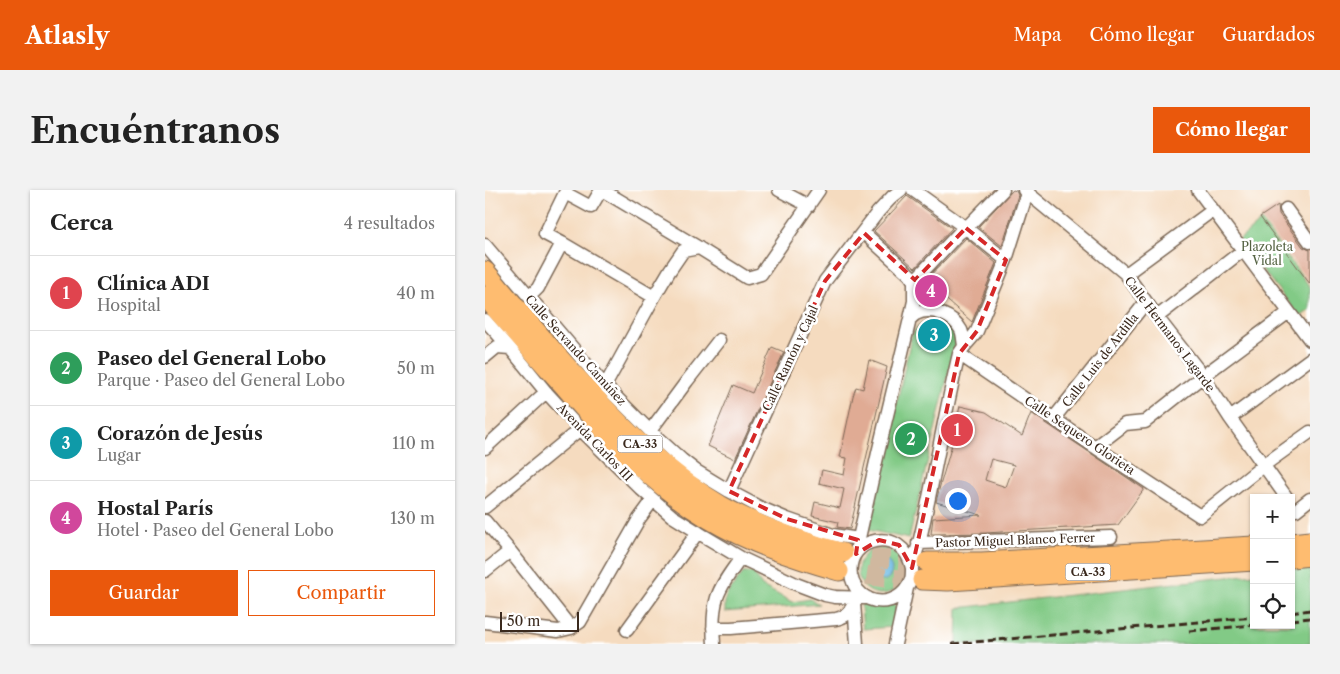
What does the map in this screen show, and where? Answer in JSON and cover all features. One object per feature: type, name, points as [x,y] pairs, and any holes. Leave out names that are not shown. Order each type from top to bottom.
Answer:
[{"type":"highway","name":"CA-33","points":[[485,271],[577,378],[622,426],[655,457],[701,493],[720,505],[759,525],[801,541],[853,580]]},
{"type":"highway","name":"CA-33","points":[[485,296],[599,426],[620,448],[673,494],[711,520],[752,540],[853,580]]},
{"type":"highway","points":[[1295,543],[1310,541]]},
{"type":"highway","name":"CA-33","points":[[917,574],[982,562],[1250,546]]},
{"type":"highway","points":[[1295,558],[1310,556]]},
{"type":"highway","name":"CA-33","points":[[917,574],[948,581],[1250,561]]},
{"type":"street","points":[[654,297],[545,234],[562,192],[591,207],[602,190],[747,278],[761,274],[819,190]]},
{"type":"street","points":[[779,190],[809,206]]},
{"type":"street","name":"Calle Ramón y Cajal","points":[[729,491],[825,281],[879,212],[901,190]]},
{"type":"street","points":[[913,190],[966,228],[1006,260]]},
{"type":"street","points":[[914,281],[1003,190]]},
{"type":"street","points":[[1198,190],[1310,340]]},
{"type":"street","points":[[962,350],[977,331],[1006,260],[1027,191]]},
{"type":"street","name":"Calle Hermanos Lagarde","points":[[1027,191],[1126,274],[1145,302],[1203,376],[1230,418],[1284,494]]},
{"type":"street","points":[[1286,209],[1305,226],[1310,242]]},
{"type":"street","points":[[1126,274],[1213,210]]},
{"type":"street","points":[[713,628],[836,619],[845,617],[850,611],[859,538],[914,301],[914,281],[863,233]]},
{"type":"street","points":[[529,297],[538,288],[562,244]]},
{"type":"street","name":"Calle Servando Camúñez","points":[[485,245],[605,386],[675,454],[697,471],[761,508],[833,535],[859,538]]},
{"type":"street","points":[[605,386],[670,270],[683,251],[699,248]]},
{"type":"street","points":[[1157,317],[1242,251]]},
{"type":"street","name":"Calle Luis de Ardilla","points":[[1054,418],[1145,302]]},
{"type":"street","points":[[895,644],[917,574],[918,543],[962,350],[961,330],[945,314],[923,312],[917,313],[910,319]]},
{"type":"street","points":[[1095,447],[1125,424],[1145,422],[1289,312]]},
{"type":"street","name":"Avenida Carlos III","points":[[485,320],[580,429],[641,489],[672,516],[761,568],[769,576],[791,588],[802,591],[814,590]]},
{"type":"street","points":[[650,431],[719,340]]},
{"type":"street","points":[[485,357],[497,348],[510,348]]},
{"type":"street","name":"Calle Sequero Glorieta","points":[[962,350],[1095,447],[1200,516],[1264,465]]},
{"type":"street","points":[[1230,418],[1310,359]]},
{"type":"street","points":[[485,448],[546,392]]},
{"type":"street","points":[[485,507],[580,429]]},
{"type":"street","points":[[1264,465],[1310,432]]},
{"type":"street","points":[[1295,510],[1310,499]]},
{"type":"street","points":[[485,622],[558,631],[571,628],[580,622],[639,519],[653,500]]},
{"type":"street","points":[[485,522],[511,551],[571,628]]},
{"type":"street","points":[[627,630],[698,532]]},
{"type":"street","name":"Pastor Miguel Blanco Ferrer","points":[[918,543],[1111,537]]},
{"type":"street","points":[[857,644],[853,580],[866,545],[879,540],[886,540],[899,545],[911,561],[917,574]]},
{"type":"street","points":[[485,571],[511,551]]},
{"type":"street","points":[[714,644],[713,613],[719,590],[741,558]]},
{"type":"street","points":[[853,580],[877,601],[891,600],[897,597],[917,574]]},
{"type":"street","points":[[814,590],[820,594],[835,597],[853,580]]},
{"type":"street","points":[[814,590],[836,590],[853,580]]},
{"type":"highlighted area","points":[[966,228],[1006,260],[977,331],[959,354],[912,568],[899,545],[879,540],[856,554],[858,540],[787,519],[729,491],[825,281],[864,233],[915,280]]},
{"type":"green space","name":"Plazoleta Vidal","points":[[1261,221],[1310,287],[1310,310],[1300,317],[1239,240]]},
{"type":"green space","points":[[933,322],[947,326],[957,337],[909,539],[869,530],[912,334],[921,325]]},
{"type":"green space","points":[[876,548],[886,548],[900,558],[904,571],[900,584],[894,590],[886,594],[876,594],[862,584],[858,576],[858,566],[868,552]]},
{"type":"green space","points":[[1310,568],[1310,644],[957,644],[958,608],[1250,574],[1250,629],[1295,629],[1295,570]]},
{"type":"green space","points":[[753,572],[762,586],[792,602],[810,599],[819,604],[725,612],[725,599],[728,593],[743,573]]},
{"type":"green space","points":[[862,604],[894,604],[896,606],[893,627],[863,629]]},
{"type":"water","points":[[881,559],[889,562],[892,570],[889,578],[881,581],[873,578],[870,570],[873,562]]},
{"type":"building","points":[[1013,190],[1018,195],[1002,246],[978,227]]},
{"type":"building","points":[[907,196],[952,228],[915,268],[874,231]]},
{"type":"building","points":[[1278,205],[1279,214],[1303,247],[1310,250],[1310,284],[1260,217]]},
{"type":"building","points":[[966,238],[996,263],[972,322],[925,281]]},
{"type":"building","points":[[772,347],[784,352],[735,459],[708,446],[733,385],[752,393]]},
{"type":"building","points":[[869,360],[887,367],[850,529],[837,527],[838,522],[812,516],[815,502],[840,508],[844,489],[819,483],[822,470],[844,475],[847,458],[840,457],[853,396],[856,387],[863,389]]},
{"type":"building","points":[[960,406],[986,412],[1022,436],[1031,413],[1144,489],[1118,525],[985,533],[931,534],[933,518],[981,515],[936,502]],"holes":[[[991,459],[1014,465],[1006,487],[985,480]]]},
{"type":"tunnel","points":[[843,553],[927,562]]},
{"type":"tunnel","points":[[839,571],[885,578],[922,580]]},
{"type":"railway","points":[[1295,612],[1310,610]]},
{"type":"railway","points":[[952,644],[1250,617]]},
{"type":"railway","points":[[1295,620],[1310,618]]},
{"type":"railway","points":[[1189,631],[1250,625]]},
{"type":"place","name":"Hostal París","points":[[931,291]]},
{"type":"place","name":"Corazón de Jesús","points":[[934,335]]},
{"type":"place","name":"Clínica ADI","points":[[957,430]]},
{"type":"place","name":"Paseo del General Lobo","points":[[911,439]]}]
